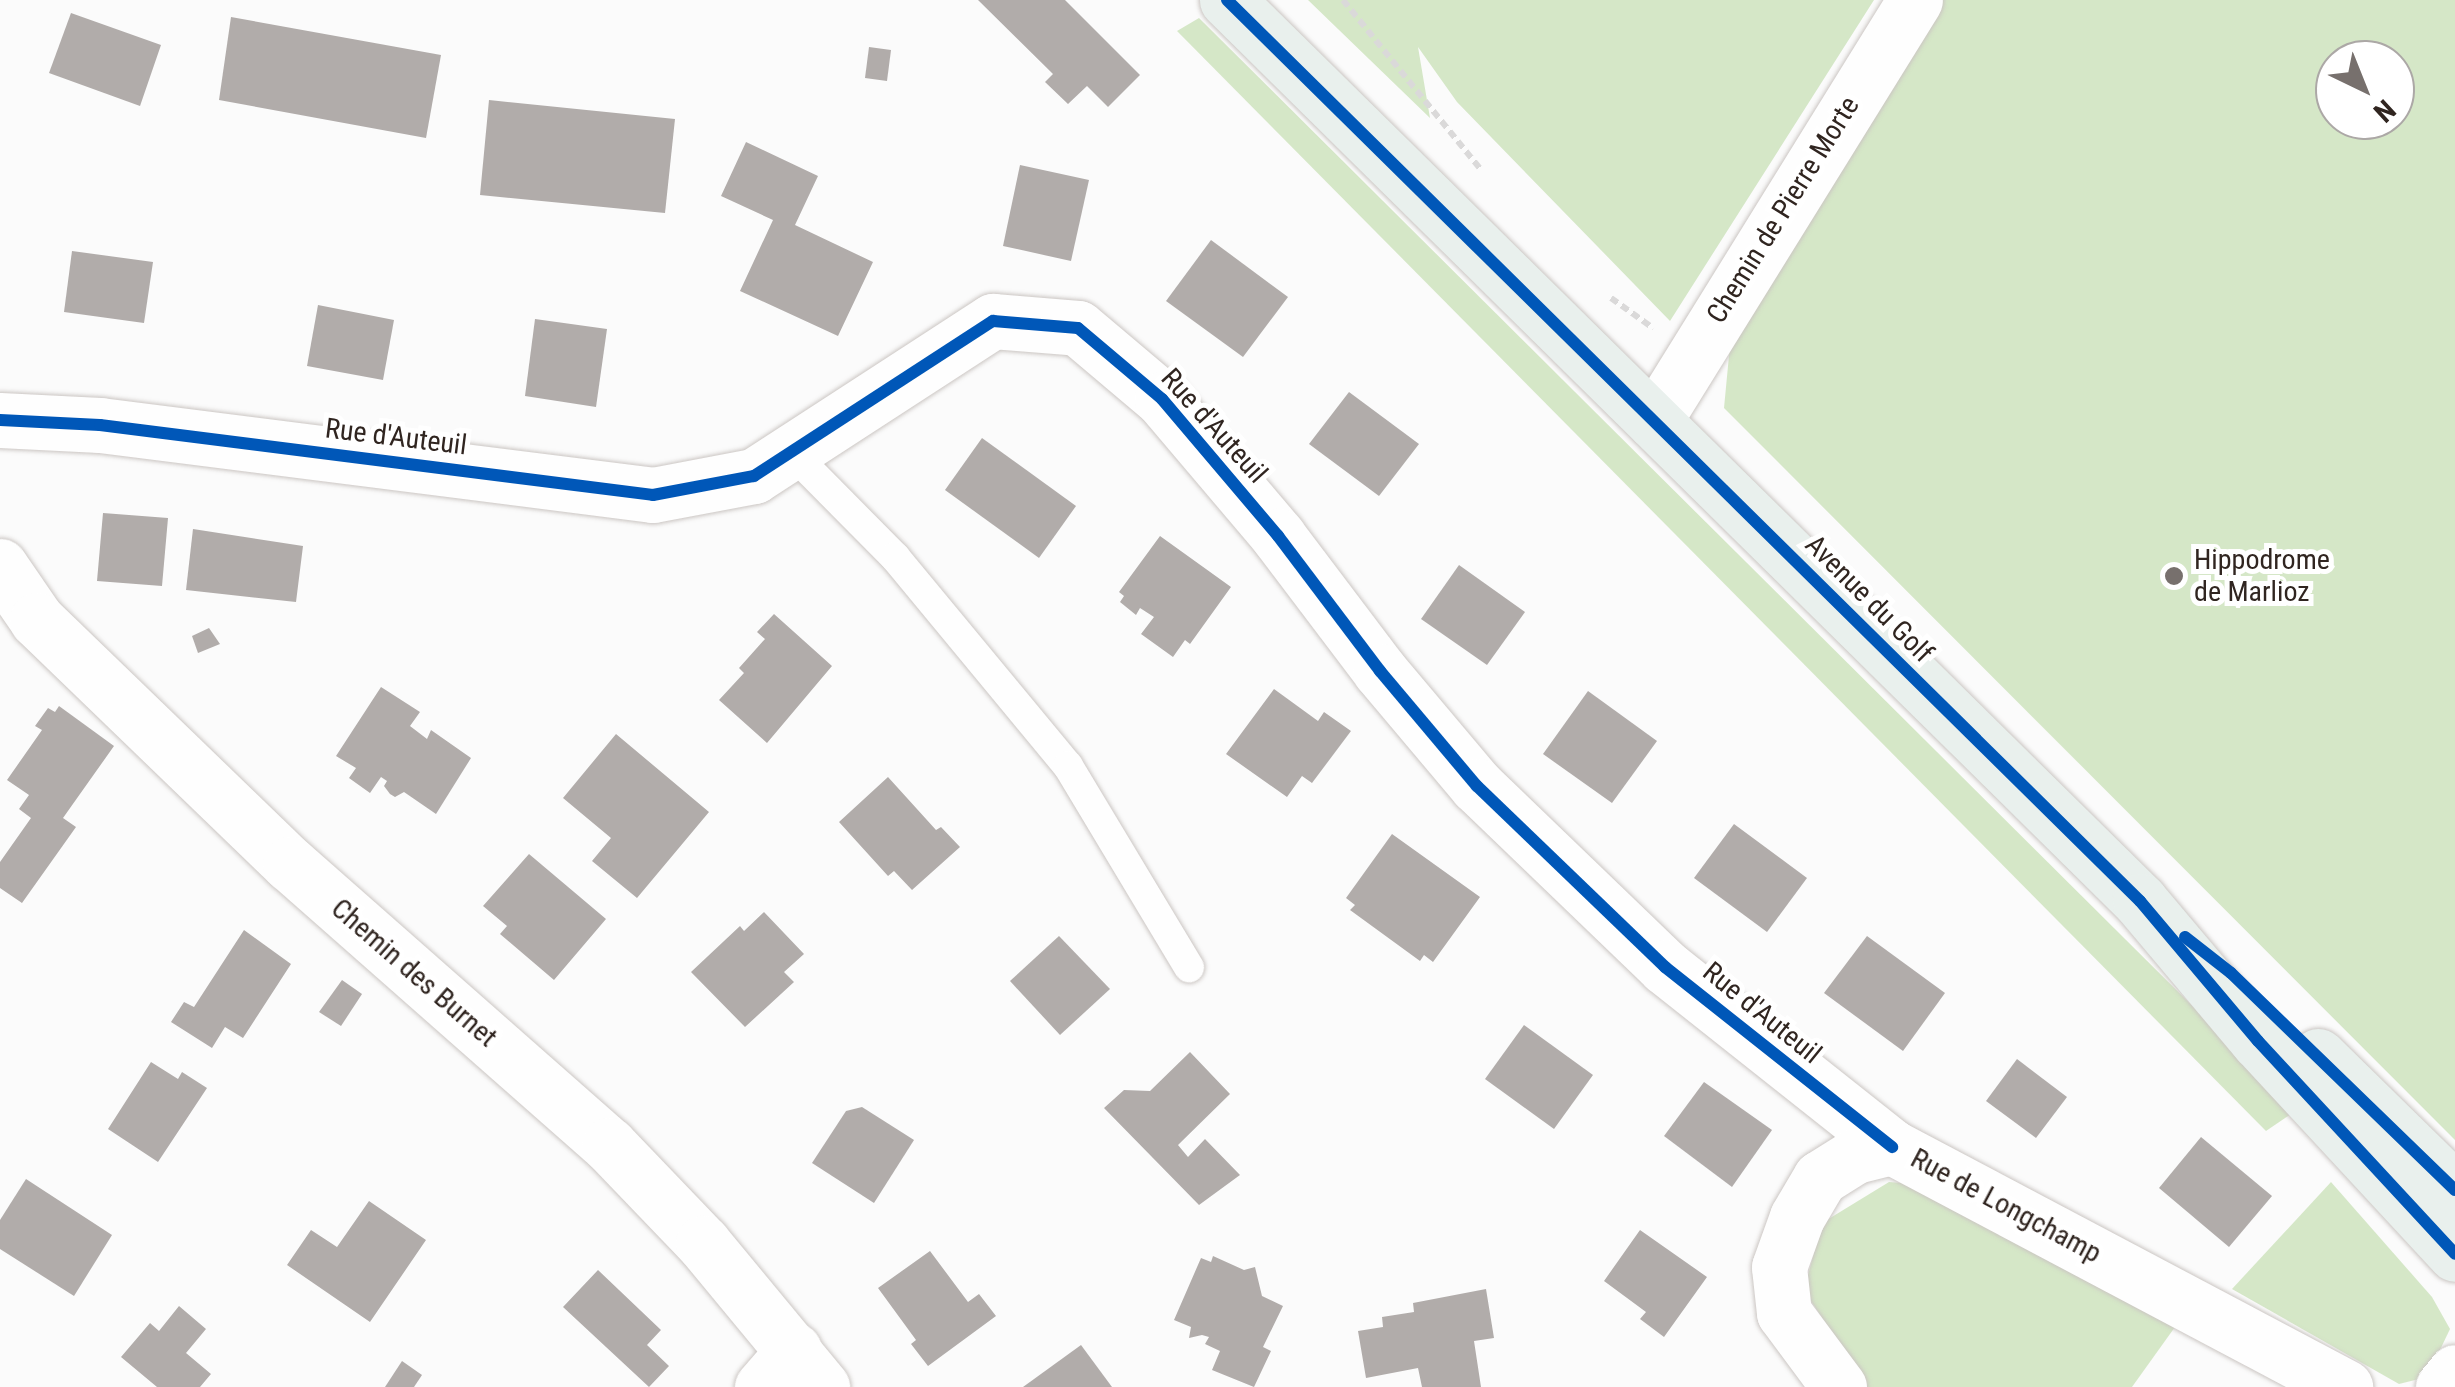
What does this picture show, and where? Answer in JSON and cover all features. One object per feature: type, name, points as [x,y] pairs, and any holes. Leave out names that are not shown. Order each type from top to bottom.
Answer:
[{"type":"main road","name":"Avenue du Golf","points":[[1227,0],[2140,902],[2258,1041],[2455,1254]]},
{"type":"main road","points":[[2140,902],[2231,973],[2455,1190]]},
{"type":"street","name":"Chemin de Pierre Morte","points":[[1654,422],[1915,0]]},
{"type":"street","name":"Rue d'Auteuil","points":[[2,422],[100,425],[653,495],[754,476],[994,322],[1078,328],[1162,399],[1278,536],[1380,671],[1477,786],[1665,968],[1892,1147]]},
{"type":"street","name":"Chemin des Burnet","points":[[0,566],[37,620],[290,864],[609,1145],[703,1243],[792,1375]]},
{"type":"street","name":"Rue de Longchamp","points":[[1839,1387],[1784,1313],[1778,1267],[1797,1217],[1820,1178],[1854,1156],[1892,1147],[2344,1387]]},
{"type":"street","points":[[2443,1387],[2455,1372]]},
{"type":"lane","points":[[790,452],[895,557],[1068,766],[1189,967]]},
{"type":"path","points":[[1343,0],[1485,175]]},
{"type":"path","points":[[1608,296],[1694,352]]},
{"type":"green space","points":[[1308,0],[1874,0],[1670,321],[1457,102],[1418,47],[1430,118]]},
{"type":"green space","name":"Hippodrome de Marlioz","points":[[1932,0],[2455,0],[2455,1140],[1724,408],[1730,345]]},
{"type":"green space","points":[[1199,18],[2297,1110],[2266,1131],[1177,31]]},
{"type":"green space","points":[[1889,1182],[1938,1186],[2175,1327],[2132,1387],[1867,1387],[1804,1290],[1822,1223]]},
{"type":"green space","points":[[2331,1182],[2432,1297],[2450,1329],[2427,1377],[2399,1384],[2232,1289]]},
{"type":"building","points":[[978,0],[1065,0],[1140,75],[1108,107],[1087,86],[1068,104],[1045,82],[1053,74]]},
{"type":"building","points":[[71,13],[161,45],[140,106],[49,73]]},
{"type":"building","points":[[231,17],[441,55],[426,138],[219,100]]},
{"type":"building","points":[[869,47],[891,50],[887,81],[865,78]]},
{"type":"building","points":[[489,100],[675,119],[665,213],[480,195]]},
{"type":"building","points":[[746,142],[818,176],[795,225],[873,262],[838,336],[740,291],[773,220],[721,196]]},
{"type":"building","points":[[1020,165],[1089,180],[1071,261],[1003,246]]},
{"type":"building","points":[[1211,240],[1288,297],[1243,357],[1166,301]]},
{"type":"building","points":[[72,251],[153,262],[144,323],[64,312]]},
{"type":"building","points":[[318,305],[394,320],[383,380],[307,366]]},
{"type":"building","points":[[535,319],[607,329],[596,407],[525,396]]},
{"type":"building","points":[[1349,392],[1419,444],[1379,496],[1309,444]]},
{"type":"building","points":[[982,438],[1076,506],[1039,558],[945,490]]},
{"type":"building","points":[[103,513],[168,518],[162,586],[97,581]]},
{"type":"building","points":[[193,529],[303,546],[296,602],[186,590]]},
{"type":"building","points":[[1160,536],[1231,587],[1190,644],[1185,640],[1173,657],[1141,634],[1154,617],[1140,608],[1136,615],[1120,602],[1124,596],[1119,592]]},
{"type":"building","points":[[1459,565],[1525,612],[1487,665],[1421,619]]},
{"type":"building","points":[[774,614],[832,666],[767,743],[719,700],[744,673],[739,668],[765,639],[757,632]]},
{"type":"building","points":[[209,628],[220,644],[198,653],[192,636]]},
{"type":"building","points":[[381,687],[420,712],[410,726],[427,739],[431,730],[471,758],[436,814],[404,792],[395,797],[390,794],[384,786],[387,781],[381,777],[370,793],[349,778],[356,768],[336,756]]},
{"type":"building","points":[[1274,689],[1318,721],[1324,712],[1351,731],[1312,783],[1302,776],[1287,797],[1226,754]]},
{"type":"building","points":[[1588,691],[1657,741],[1612,803],[1543,754]]},
{"type":"building","points":[[59,706],[114,746],[63,818],[76,827],[22,903],[0,888],[0,862],[31,818],[19,809],[29,795],[7,780],[42,730],[35,726],[48,708],[55,712]]},
{"type":"building","points":[[616,734],[709,812],[637,898],[592,861],[611,838],[563,798]]},
{"type":"building","points":[[888,777],[936,830],[941,827],[960,847],[912,890],[894,871],[888,876],[839,822]]},
{"type":"building","points":[[1734,824],[1807,878],[1767,932],[1694,878]]},
{"type":"building","points":[[1392,834],[1480,897],[1433,962],[1424,955],[1420,961],[1350,910],[1355,905],[1346,898]]},
{"type":"building","points":[[529,854],[606,919],[554,980],[500,934],[507,926],[483,906]]},
{"type":"building","points":[[764,912],[804,954],[784,972],[794,982],[745,1027],[691,972],[740,926],[744,931]]},
{"type":"building","points":[[244,930],[291,964],[243,1038],[225,1027],[212,1048],[171,1022],[184,1002],[194,1007]]},
{"type":"building","points":[[1059,936],[1110,989],[1060,1035],[1010,981]]},
{"type":"building","points":[[1867,936],[1945,993],[1903,1051],[1824,993]]},
{"type":"building","points":[[342,980],[362,994],[341,1026],[319,1012]]},
{"type":"building","points":[[1524,1025],[1593,1075],[1554,1129],[1485,1079]]},
{"type":"building","points":[[1190,1052],[1230,1094],[1178,1145],[1188,1157],[1205,1139],[1240,1175],[1199,1205],[1104,1108],[1124,1090],[1150,1091]]},
{"type":"building","points":[[2017,1059],[2067,1097],[2036,1138],[1986,1101]]},
{"type":"building","points":[[151,1062],[178,1079],[182,1072],[207,1088],[158,1162],[108,1129]]},
{"type":"building","points":[[1704,1082],[1772,1130],[1732,1187],[1664,1136]]},
{"type":"building","points":[[862,1107],[914,1140],[874,1203],[812,1163],[846,1111]]},
{"type":"building","points":[[2201,1137],[2272,1196],[2229,1247],[2159,1188]]},
{"type":"building","points":[[26,1179],[112,1235],[74,1296],[0,1249],[0,1220]]},
{"type":"building","points":[[369,1201],[426,1240],[370,1322],[287,1265],[311,1230],[337,1247]]},
{"type":"building","points":[[1640,1230],[1707,1277],[1664,1337],[1640,1319],[1646,1312],[1604,1281]]},
{"type":"building","points":[[930,1251],[968,1302],[979,1294],[996,1316],[928,1366],[911,1344],[916,1340],[878,1288]]},
{"type":"building","points":[[1213,1256],[1244,1270],[1255,1267],[1262,1296],[1283,1306],[1263,1347],[1271,1351],[1254,1387],[1212,1370],[1220,1351],[1205,1344],[1209,1337],[1189,1338],[1191,1327],[1174,1320],[1201,1258],[1211,1262]]},
{"type":"building","points":[[598,1270],[661,1330],[647,1345],[669,1366],[649,1387],[563,1307]]},
{"type":"building","points":[[1486,1289],[1494,1338],[1474,1341],[1481,1387],[1422,1387],[1418,1368],[1366,1378],[1358,1331],[1383,1327],[1382,1317],[1414,1312],[1413,1303]]},
{"type":"building","points":[[179,1306],[206,1329],[186,1353],[211,1374],[200,1387],[157,1387],[121,1357],[150,1323],[159,1331]]},
{"type":"building","points":[[1081,1345],[1112,1387],[1023,1387]]},
{"type":"building","points":[[402,1361],[422,1375],[414,1387],[385,1387]]},
{"type":"cycle path","points":[[1227,0],[2140,901],[2258,1041],[2455,1254]]},
{"type":"cycle path","points":[[0,420],[100,425],[653,495],[754,476],[993,321],[1078,328],[1162,399],[1278,536],[1380,671],[1477,786],[1665,967],[1892,1147]]},
{"type":"cycle path","points":[[2185,937],[2231,973],[2455,1190]]},
{"type":"place","name":"Hippodrome de Marlioz","points":[[2174,576]]}]
